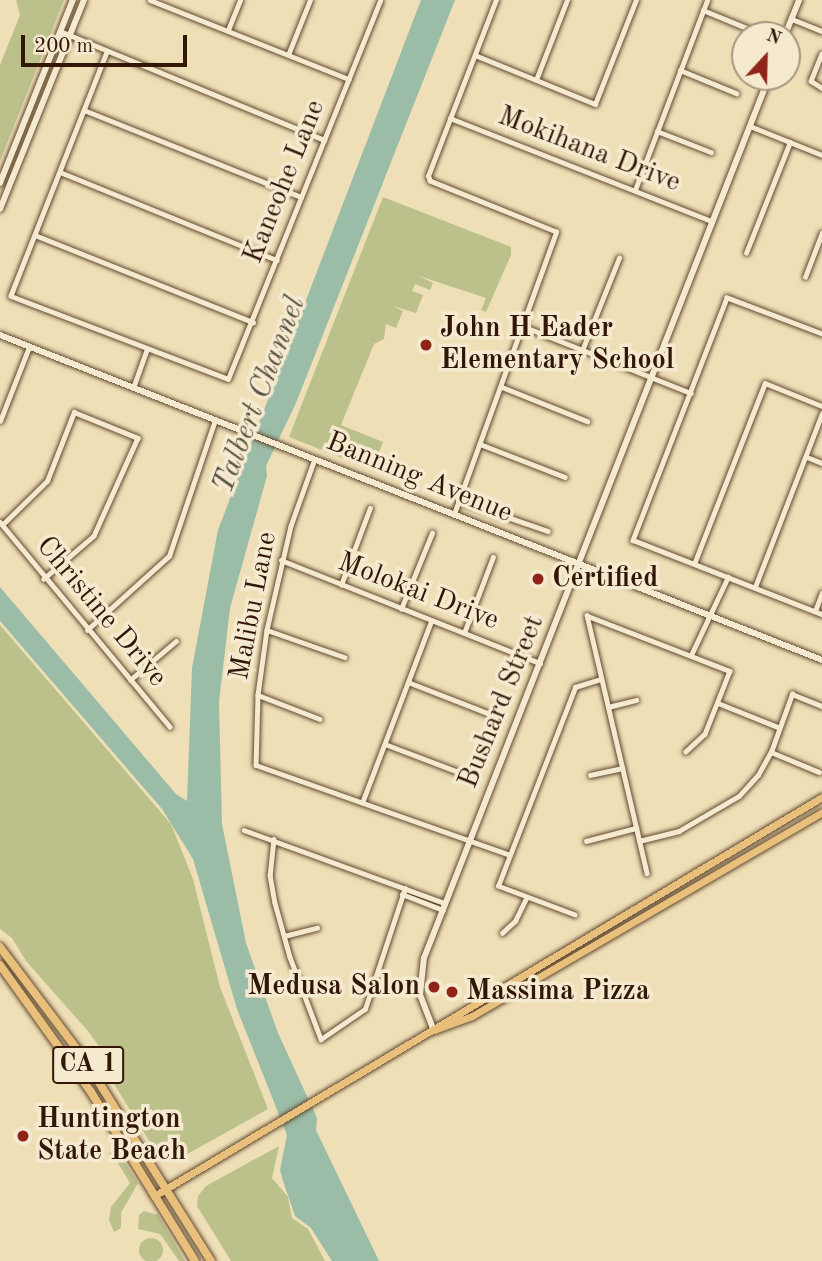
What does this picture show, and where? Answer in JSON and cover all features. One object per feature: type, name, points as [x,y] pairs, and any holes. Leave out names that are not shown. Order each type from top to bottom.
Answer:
[{"type":"highway","name":"CA 1","points":[[0,947],[83,1057],[211,1261]]},
{"type":"highway","name":"CA 1","points":[[0,965],[91,1092],[195,1261]]},
{"type":"main road","points":[[434,1031],[442,1020],[822,797]]},
{"type":"main road","points":[[154,1196],[434,1031],[472,1016],[822,812]]},
{"type":"main road","points":[[676,883],[682,894]]},
{"type":"street","points":[[0,183],[73,0]]},
{"type":"street","points":[[0,209],[84,0]]},
{"type":"street","points":[[150,0],[349,79]]},
{"type":"street","points":[[228,30],[240,0]]},
{"type":"street","points":[[288,55],[310,0]]},
{"type":"street","name":"Kaneohe Lane","points":[[146,349],[228,379],[380,0]]},
{"type":"street","points":[[454,514],[502,387],[520,325],[556,232],[430,181],[429,168],[496,0]]},
{"type":"street","points":[[536,80],[567,0]]},
{"type":"street","points":[[475,55],[595,104],[636,0]]},
{"type":"street","points":[[635,190],[708,0]]},
{"type":"street","points":[[799,0],[792,19],[822,31]]},
{"type":"street","points":[[703,10],[731,22]]},
{"type":"street","points":[[60,31],[324,140]]},
{"type":"street","points":[[107,52],[11,296],[146,349],[133,388]]},
{"type":"street","points":[[822,54],[812,84],[822,88]]},
{"type":"street","points":[[680,70],[736,93]]},
{"type":"street","name":"Bushard Street","points":[[434,1031],[425,1014],[419,982],[444,906],[762,91]]},
{"type":"street","points":[[84,110],[301,197]]},
{"type":"street","name":"Mokihana Drive","points":[[450,118],[712,221]]},
{"type":"street","points":[[749,125],[822,155]]},
{"type":"street","points":[[657,131],[711,152]]},
{"type":"street","points":[[746,253],[790,142]]},
{"type":"street","points":[[60,172],[277,260]]},
{"type":"street","points":[[805,277],[822,233]]},
{"type":"street","points":[[35,235],[253,322]]},
{"type":"street","points":[[583,349],[619,258]]},
{"type":"street","points":[[822,334],[727,298],[634,540],[822,614]]},
{"type":"street","points":[[520,325],[691,393]]},
{"type":"street","name":"Banning Avenue","points":[[0,335],[822,660]]},
{"type":"street","points":[[0,421],[29,346]]},
{"type":"street","points":[[694,564],[765,383],[822,406]]},
{"type":"street","points":[[502,387],[587,421]]},
{"type":"street","points":[[1,524],[47,481],[74,412],[138,438],[94,536],[44,579]]},
{"type":"street","points":[[755,587],[822,413]]},
{"type":"street","points":[[87,630],[169,556],[215,420]]},
{"type":"street","points":[[480,444],[565,477]]},
{"type":"street","points":[[807,457],[822,463]]},
{"type":"street","name":"Malibu Lane","points":[[315,460],[281,560],[267,630],[258,695],[256,765],[362,803]]},
{"type":"street","name":"Banning Avenue","points":[[458,500],[548,531]]},
{"type":"street","points":[[341,585],[370,508]]},
{"type":"street","name":"Christine Drive","points":[[1,524],[44,579],[170,727]]},
{"type":"street","points":[[401,608],[432,533]]},
{"type":"street","points":[[464,634],[493,556]]},
{"type":"street","name":"Molokai Drive","points":[[281,560],[540,663]]},
{"type":"street","points":[[692,653],[728,577]]},
{"type":"street","points":[[815,611],[822,593]]},
{"type":"street","points":[[647,873],[587,615],[692,653],[730,671],[705,734],[686,752]]},
{"type":"street","points":[[431,621],[362,803],[510,855]]},
{"type":"street","points":[[267,630],[344,657]]},
{"type":"street","points":[[130,680],[176,641]]},
{"type":"street","points":[[575,915],[498,886],[575,687],[601,679]]},
{"type":"street","points":[[408,682],[490,714]]},
{"type":"street","points":[[639,841],[679,831],[719,810],[758,775],[771,752],[792,694],[822,706]]},
{"type":"street","points":[[258,695],[320,719]]},
{"type":"street","points":[[608,707],[636,700]]},
{"type":"street","points":[[718,703],[778,727]]},
{"type":"street","points":[[385,744],[466,775]]},
{"type":"street","points":[[771,752],[819,772]]},
{"type":"street","points":[[590,775],[622,768]]},
{"type":"street","points":[[586,841],[636,828]]},
{"type":"street","points":[[244,830],[405,888],[444,906]]},
{"type":"street","points":[[274,839],[270,875],[284,936],[321,1039],[365,1009],[405,888]]},
{"type":"street","points":[[402,894],[444,906]]},
{"type":"street","points":[[502,933],[514,921],[526,898]]},
{"type":"street","points":[[284,936],[317,928]]},
{"type":"shaded area","points":[[16,0],[64,0],[0,161],[0,65],[20,15]]},
{"type":"shaded area","points":[[421,0],[455,0],[296,403],[266,466],[267,476],[230,608],[219,702],[222,824],[246,943],[278,1033],[317,1118],[316,1130],[379,1261],[332,1261],[311,1228],[295,1216],[280,1170],[287,1135],[237,1009],[193,859],[162,809],[0,621],[0,587],[176,794],[187,801],[192,668],[218,530]]},
{"type":"shaded area","points":[[383,197],[511,247],[511,255],[486,312],[481,310],[486,298],[419,276],[433,283],[430,290],[415,284],[412,291],[423,295],[416,313],[393,306],[403,311],[396,328],[386,324],[384,339],[374,344],[341,425],[383,442],[372,470],[289,437]]},
{"type":"shaded area","points":[[0,625],[171,824],[193,879],[220,987],[268,1109],[173,1162],[161,1160],[114,1084],[102,1050],[26,961],[12,938],[0,929]]},
{"type":"shaded area","points":[[279,1146],[272,1178],[288,1197],[292,1218],[308,1229],[325,1261],[231,1261],[197,1206],[198,1196],[206,1186]]},
{"type":"shaded area","points":[[115,1147],[138,1183],[121,1213],[121,1228],[114,1232],[109,1220],[111,1207],[130,1183],[114,1157],[107,1156]]},
{"type":"shaded area","points":[[144,1211],[158,1215],[185,1261],[179,1261],[160,1234],[138,1229],[139,1215]]},
{"type":"shaded area","points":[[151,1238],[159,1242],[163,1250],[159,1258],[151,1262],[143,1258],[139,1250],[143,1242]]},
{"type":"place","name":"John H Eader Elementary School","points":[[426,345]]},
{"type":"place","name":"Certified","points":[[538,579]]},
{"type":"place","name":"Medusa Salon","points":[[434,987]]},
{"type":"place","name":"Massima Pizza","points":[[452,992]]},
{"type":"place","name":"Huntington State Beach","points":[[23,1136]]},
{"type":"water label","name":"Talbert Channel","points":[[260,395]]}]
